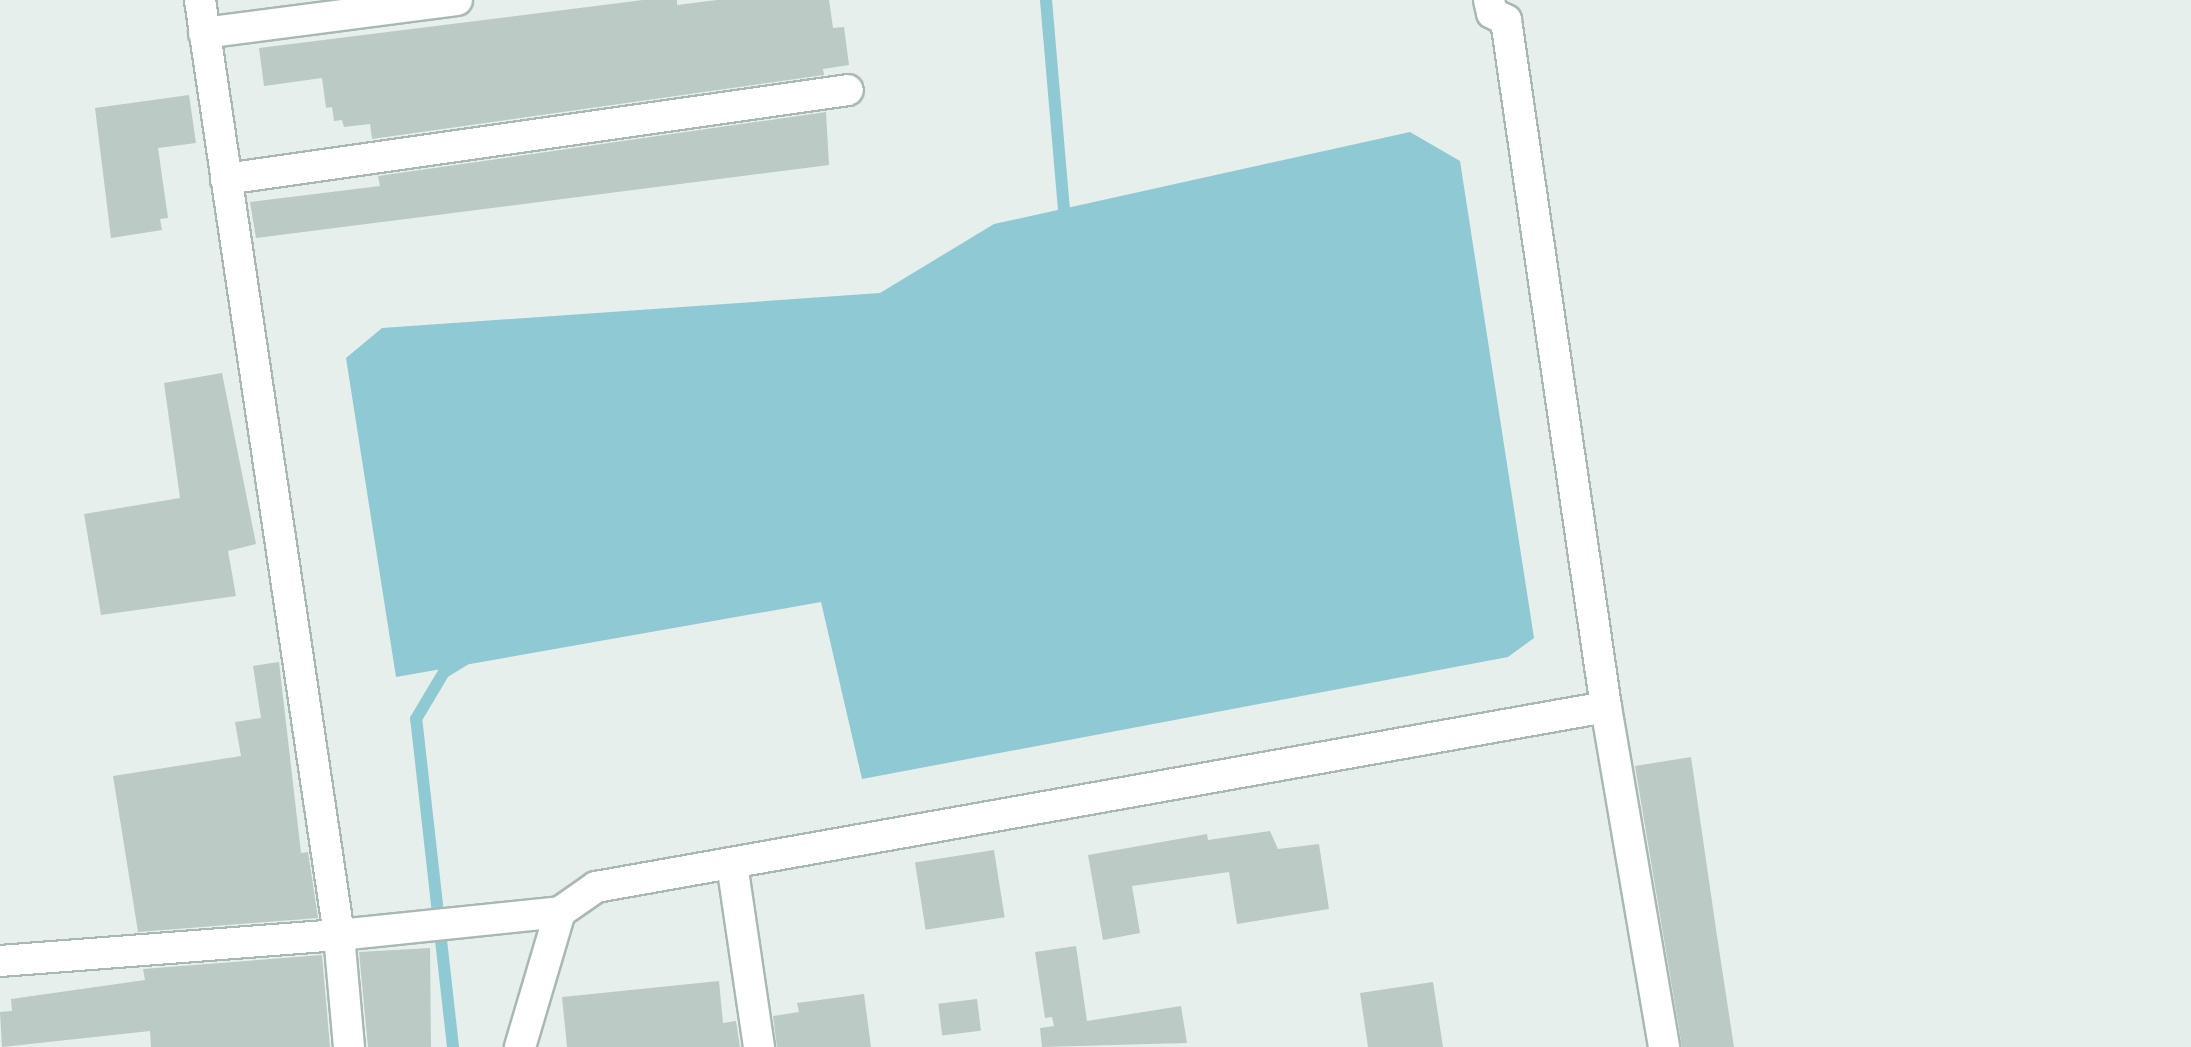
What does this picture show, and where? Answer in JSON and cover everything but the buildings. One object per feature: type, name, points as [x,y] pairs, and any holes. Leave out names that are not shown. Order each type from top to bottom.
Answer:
[{"type":"street","points":[[200,0],[339,935],[349,1047]]},
{"type":"street","points":[[204,32],[457,0]]},
{"type":"street","points":[[1489,0],[1492,13],[1506,20],[1606,707],[1664,1047]]},
{"type":"street","points":[[226,180],[848,90]]},
{"type":"street","points":[[0,961],[339,935],[560,912],[596,887],[1606,707]]},
{"type":"street","points":[[732,864],[759,1047]]},
{"type":"street","points":[[520,1047],[560,912]]},
{"type":"water","points":[[1410,132],[1460,161],[1534,638],[1508,657],[862,779],[821,602],[396,677],[346,358],[382,328],[880,293],[994,224]]},
{"type":"waterway","points":[[1046,0],[1065,222]]},
{"type":"waterway","points":[[453,1047],[416,719],[444,672],[466,659]]}]
